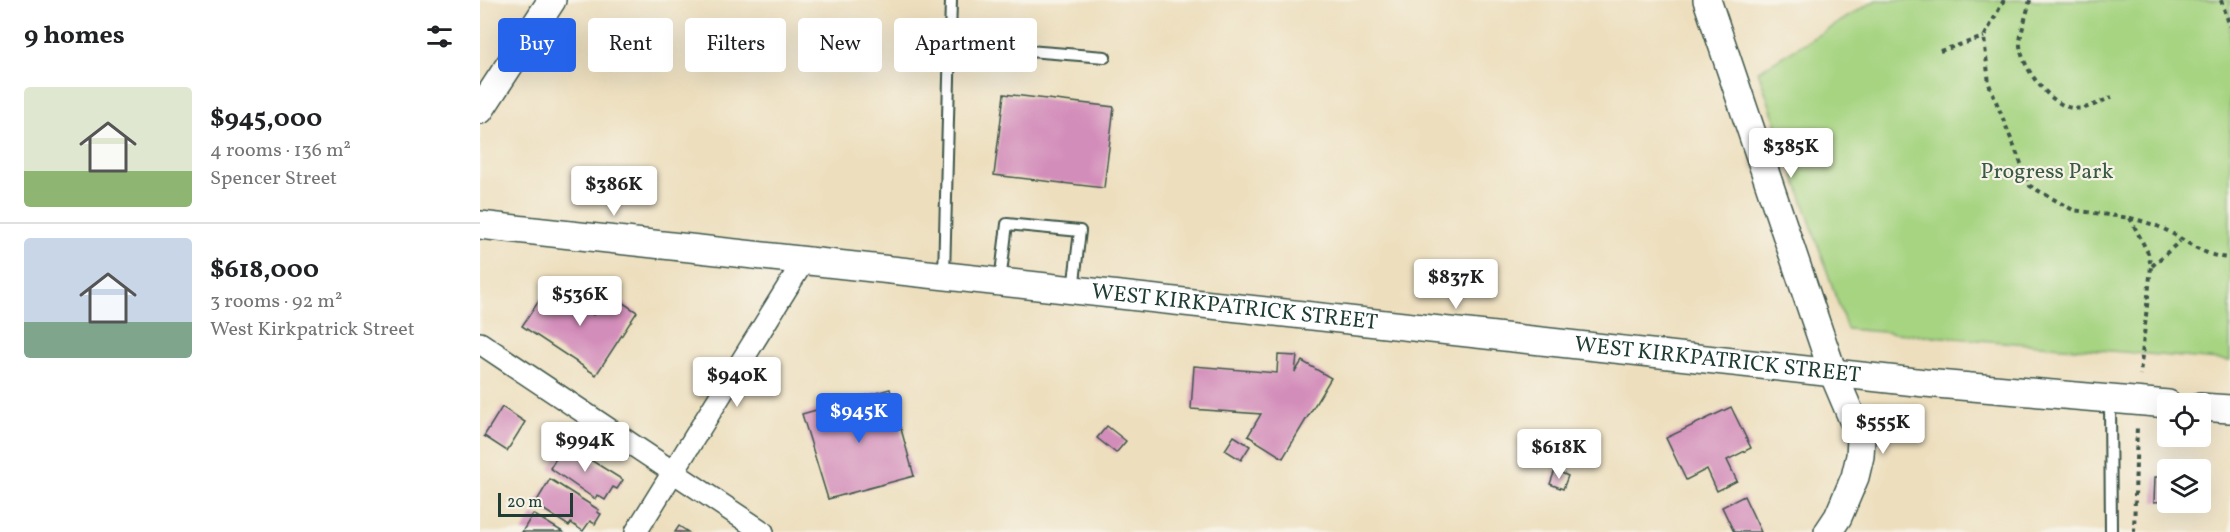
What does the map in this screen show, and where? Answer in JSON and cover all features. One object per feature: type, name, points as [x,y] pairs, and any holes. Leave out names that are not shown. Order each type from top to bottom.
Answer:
[{"type":"street","points":[[480,110],[552,0]]},
{"type":"street","points":[[1707,0],[1833,373],[1861,439],[1855,477],[1838,517],[1828,532]]},
{"type":"street","name":"WEST KIRKPATRICK STREET","points":[[481,226],[1833,373],[2157,403]]},
{"type":"street","points":[[636,532],[674,474],[803,262]]},
{"type":"street","points":[[480,343],[763,532]]},
{"type":"street","points":[[2211,408],[2230,410]]},
{"type":"lane","points":[[951,0],[951,18]]},
{"type":"lane","points":[[1037,52],[1105,57]]},
{"type":"lane","points":[[944,276],[949,72]]},
{"type":"lane","points":[[1000,282],[1007,224],[1080,231],[1073,291]]},
{"type":"lane","points":[[2110,399],[2111,532]]},
{"type":"path","points":[[2004,0],[1984,37],[1989,84],[2030,186],[2073,210],[2130,218],[2159,226],[2180,241],[2217,258],[2230,258]]},
{"type":"path","points":[[2030,0],[2020,43],[2023,63],[2040,86],[2056,101],[2070,108],[2084,109],[2112,97]]},
{"type":"path","points":[[2221,0],[2230,26]]},
{"type":"path","points":[[1940,51],[1984,37]]},
{"type":"path","points":[[2130,218],[2148,254],[2151,266],[2138,402],[2134,532]]},
{"type":"path","points":[[2151,266],[2180,241]]},
{"type":"green space","name":"Progress Park","points":[[1876,0],[2230,0],[2230,361],[1847,329],[1758,71]]},
{"type":"building","points":[[1004,94],[1114,107],[1104,188],[994,175]]},
{"type":"building","points":[[549,286],[593,315],[608,293],[637,312],[596,375],[522,326]]},
{"type":"building","points":[[1278,355],[1297,356],[1295,372],[1302,361],[1331,378],[1283,458],[1248,436],[1261,414],[1191,409],[1194,366],[1277,373]]},
{"type":"building","points":[[890,389],[914,476],[828,499],[802,414]]},
{"type":"building","points":[[502,407],[525,422],[507,451],[484,436]]},
{"type":"building","points":[[1731,407],[1751,448],[1727,460],[1737,481],[1717,491],[1707,469],[1686,480],[1666,438]]},
{"type":"building","points":[[1107,426],[1126,441],[1116,453],[1097,438]]},
{"type":"building","points":[[1234,436],[1250,446],[1241,460],[1225,450]]},
{"type":"building","points":[[565,444],[623,480],[617,489],[613,487],[605,500],[597,495],[595,499],[550,468]]},
{"type":"building","points":[[1555,470],[1568,476],[1563,489],[1550,484]]},
{"type":"building","points":[[2155,477],[2157,477],[2157,502],[2154,502]]},
{"type":"building","points":[[550,479],[599,510],[597,512],[601,514],[595,524],[590,521],[583,531],[571,523],[569,526],[535,504]]},
{"type":"building","points":[[1744,496],[1761,532],[1734,532],[1722,507]]},
{"type":"building","points":[[533,514],[563,532],[522,532]]},
{"type":"building","points":[[679,526],[688,532],[675,532]]}]
